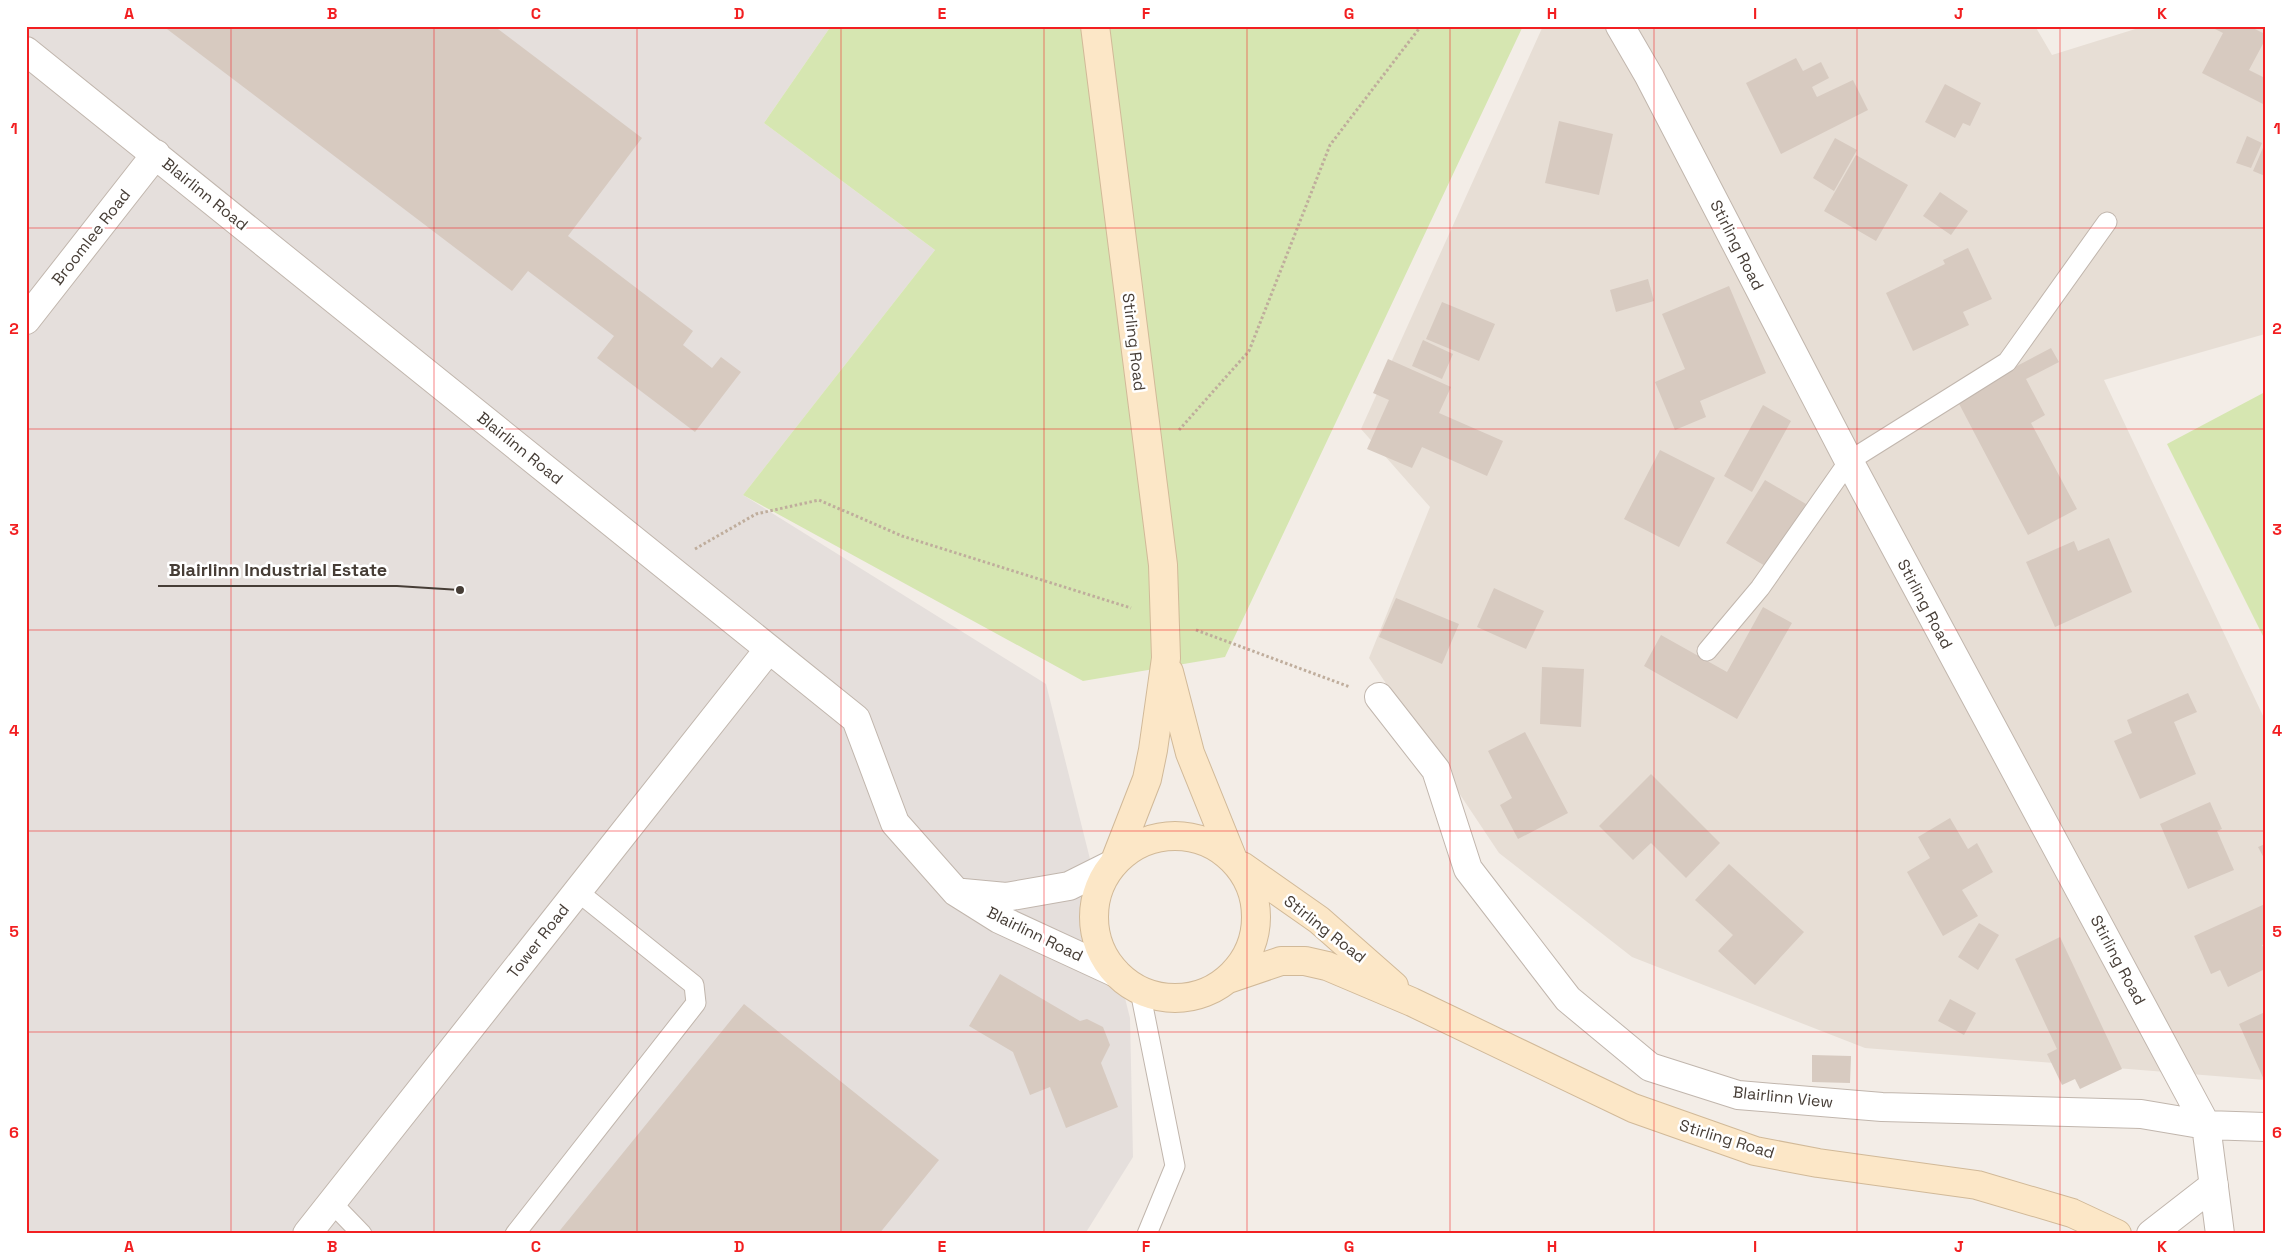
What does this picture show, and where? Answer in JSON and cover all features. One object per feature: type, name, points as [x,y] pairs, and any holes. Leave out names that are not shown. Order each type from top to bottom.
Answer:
[{"type":"main road","name":"Stirling Road","points":[[1095,26],[1163,564],[1166,658],[1147,779],[1114,862]]},
{"type":"main road","name":"Stirling Road","points":[[1166,658],[1190,753],[1234,859],[1319,920],[1412,1002]]},
{"type":"main road","points":[[1173,835],[1198,838],[1234,859],[1244,872],[1256,900],[1257,925],[1247,956],[1228,979],[1202,994],[1169,999],[1140,991],[1116,973],[1098,946],[1093,915],[1100,884],[1114,862],[1138,844],[1157,837],[1173,835]]},
{"type":"main road","name":"Stirling Road","points":[[1228,979],[1281,961],[1305,961],[1327,966],[1412,1002],[1633,1108],[1755,1151],[1818,1163],[1977,1185],[2072,1213],[2117,1234]]},
{"type":"street","name":"Stirling Road","points":[[1620,26],[1649,76],[1849,461],[2206,1124],[2220,1234]]},
{"type":"street","name":"Blairlinn Road","points":[[26,51],[856,719],[895,823],[956,892],[999,919],[1116,973]]},
{"type":"street","name":"Broomlee Road","points":[[26,320],[156,154]]},
{"type":"street","name":"Tower Road","points":[[307,1234],[769,649]]},
{"type":"street","name":"Blairlinn View","points":[[1378,697],[1436,770],[1468,869],[1568,999],[1650,1067],[1738,1095],[1882,1107],[2141,1114],[2206,1124],[2265,1127]]},
{"type":"street","name":"Blairlinn Road","points":[[956,892],[1006,897],[1069,886],[1114,862]]},
{"type":"street","points":[[2151,1234],[2214,1185]]},
{"type":"lane","points":[[1707,651],[1760,588],[1849,461],[2007,362],[2107,222]]},
{"type":"lane","points":[[514,1234],[696,1002],[694,985],[577,891]]},
{"type":"lane","points":[[1140,991],[1175,1166],[1147,1234]]},
{"type":"lane","points":[[332,1203],[362,1234]]},
{"type":"path","points":[[1149,464],[1249,351],[1330,145],[1422,26]]},
{"type":"path","points":[[666,566],[756,514],[819,500],[902,536],[1165,618],[1378,697]]},
{"type":"shaded area","points":[[26,26],[831,26],[764,123],[935,250],[743,495],[1046,684],[1130,1018],[1133,1157],[1085,1234],[26,1234]]},
{"type":"shaded area","points":[[1543,26],[2035,26],[2052,55],[2145,26],[2265,26],[2265,334],[2104,380],[2265,720],[2265,1080],[1865,1048],[1632,957],[1499,853],[1369,658],[1430,507],[1361,429]]},
{"type":"green space","points":[[831,26],[1523,26],[1225,657],[1083,681],[743,495],[935,250],[764,123]]},
{"type":"green space","points":[[2265,392],[2265,640],[2167,444]]},
{"type":"building","points":[[163,26],[494,26],[642,138],[568,236],[693,331],[683,345],[712,368],[721,357],[741,372],[695,432],[597,358],[614,336],[528,271],[512,291]]},
{"type":"building","points":[[2214,26],[2249,26],[2265,34],[2265,40],[2249,70],[2265,78],[2265,105],[2202,73],[2223,33],[2213,28]]},
{"type":"building","points":[[1796,58],[1803,71],[1821,62],[1829,78],[1812,87],[1817,97],[1853,80],[1868,110],[1781,154],[1746,83]]},
{"type":"building","points":[[1945,84],[1981,103],[1970,126],[1963,123],[1955,138],[1925,122]]},
{"type":"building","points":[[1559,121],[1613,134],[1599,195],[1545,183]]},
{"type":"building","points":[[2247,136],[2262,143],[2251,168],[2236,163]]},
{"type":"building","points":[[1835,138],[1857,150],[1834,191],[1813,178]]},
{"type":"building","points":[[2265,143],[2265,176],[2253,171]]},
{"type":"building","points":[[1856,155],[1908,185],[1876,241],[1824,211]]},
{"type":"building","points":[[1940,192],[1968,211],[1951,235],[1923,216]]},
{"type":"building","points":[[1968,248],[1992,299],[1963,312],[1969,325],[1913,351],[1886,293],[1945,264],[1943,260]]},
{"type":"building","points":[[1648,279],[1654,301],[1616,312],[1610,290]]},
{"type":"building","points":[[1729,286],[1766,373],[1700,401],[1706,417],[1675,430],[1655,382],[1685,369],[1662,314]]},
{"type":"building","points":[[1442,302],[1495,324],[1479,361],[1426,339]]},
{"type":"building","points":[[1423,340],[1453,354],[1442,379],[1412,366]]},
{"type":"building","points":[[2051,348],[2059,362],[2026,379],[2045,415],[2031,423],[2077,509],[2028,535],[1956,398]]},
{"type":"building","points":[[1388,359],[1451,387],[1439,413],[1503,441],[1487,476],[1422,447],[1412,468],[1367,449],[1389,400],[1373,393]]},
{"type":"building","points":[[1763,405],[1791,421],[1752,492],[1724,476]]},
{"type":"building","points":[[1660,450],[1715,478],[1679,547],[1624,519]]},
{"type":"building","points":[[1765,480],[1806,504],[1767,567],[1726,543]]},
{"type":"building","points":[[2109,538],[2132,592],[2055,627],[2026,562],[2074,541],[2078,551]]},
{"type":"building","points":[[1494,588],[1544,611],[1526,649],[1477,627]]},
{"type":"building","points":[[1396,598],[1459,624],[1442,664],[1379,637]]},
{"type":"building","points":[[1763,607],[1792,623],[1737,719],[1644,666],[1661,635],[1727,672]]},
{"type":"building","points":[[1542,667],[1584,669],[1581,727],[1540,724]]},
{"type":"building","points":[[2188,693],[2197,712],[2174,722],[2196,774],[2140,799],[2114,741],[2132,733],[2127,720]]},
{"type":"building","points":[[1525,732],[1568,813],[1518,839],[1500,805],[1512,798],[1488,751]]},
{"type":"building","points":[[1651,774],[1720,843],[1686,878],[1651,843],[1633,860],[1599,826]]},
{"type":"building","points":[[2210,802],[2222,829],[2217,831],[2234,870],[2188,889],[2160,824]]},
{"type":"building","points":[[1950,818],[1968,849],[1977,843],[1993,872],[1962,890],[1978,916],[1943,936],[1907,872],[1930,858],[1918,837]]},
{"type":"building","points":[[2265,844],[2265,860],[2258,847]]},
{"type":"building","points":[[1729,864],[1804,932],[1755,985],[1718,951],[1733,935],[1695,900]]},
{"type":"building","points":[[2265,904],[2265,944],[2262,945],[2265,950],[2265,969],[2228,987],[2220,970],[2211,974],[2194,936]]},
{"type":"building","points":[[1979,923],[1999,935],[1978,970],[1958,957]]},
{"type":"building","points":[[2060,937],[2122,1069],[2080,1089],[2075,1079],[2062,1085],[2047,1054],[2057,1049],[2015,959]]},
{"type":"building","points":[[1000,974],[1080,1021],[1087,1019],[1103,1027],[1110,1045],[1101,1063],[1118,1107],[1066,1128],[1050,1087],[1030,1095],[1013,1052],[969,1026]]},
{"type":"building","points":[[1950,999],[1976,1013],[1964,1035],[1938,1021]]},
{"type":"building","points":[[744,1004],[939,1160],[879,1234],[557,1234]]},
{"type":"building","points":[[2265,1012],[2265,1082],[2239,1024]]},
{"type":"building","points":[[1812,1055],[1851,1056],[1850,1083],[1812,1082]]},
{"type":"place","name":"Blairlinn Industrial Estate","points":[[460,590]]}]
